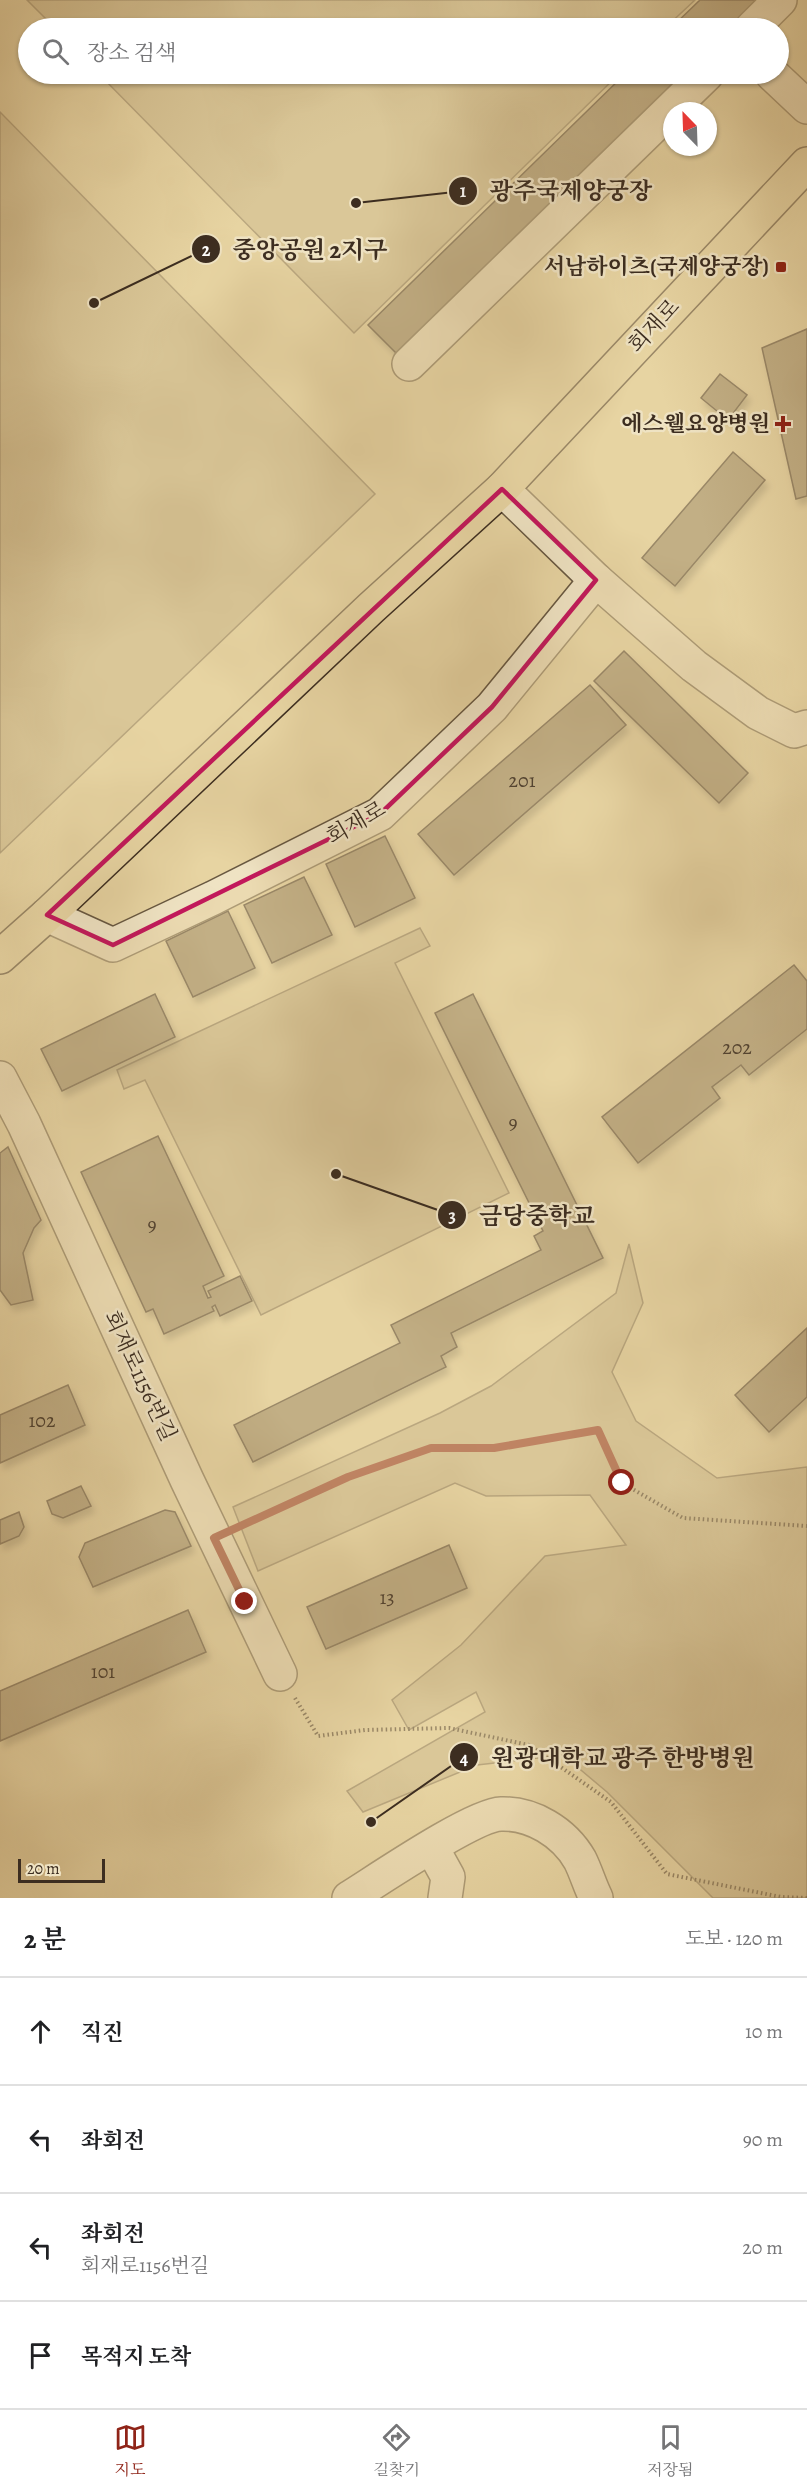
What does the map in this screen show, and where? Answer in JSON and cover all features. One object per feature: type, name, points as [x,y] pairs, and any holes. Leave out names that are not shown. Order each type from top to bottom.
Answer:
[{"type":"main road","name":"회재로","points":[[0,957],[371,608],[502,489],[807,164]]},
{"type":"street","points":[[762,18],[780,0]]},
{"type":"street","points":[[410,364],[697,84]]},
{"type":"street","points":[[783,84],[807,107]]},
{"type":"street","points":[[502,489],[596,580],[694,666],[758,713],[794,730],[807,727]]},
{"type":"street","name":"회재로","points":[[47,915],[113,945],[213,898],[380,814],[492,707],[596,580]]},
{"type":"street","name":"회재로1156번길","points":[[0,1078],[24,1124],[214,1538],[280,1674]]},
{"type":"street","points":[[349,1898],[472,1823],[499,1814],[531,1817],[555,1831],[579,1858],[596,1898]]},
{"type":"street","points":[[432,1848],[448,1877],[445,1898]]},
{"type":"path","points":[[214,1538],[348,1477],[431,1448],[494,1448],[598,1430],[622,1483],[683,1518],[807,1526]]},
{"type":"highlighted area","points":[[502,489],[596,580],[492,707],[380,814],[113,945],[47,915]]},
{"type":"shaded area","points":[[27,0],[695,0],[676,18],[45,18]]},
{"type":"shaded area","points":[[109,84],[609,84],[354,333]]},
{"type":"shaded area","points":[[0,112],[375,494],[0,853]]},
{"type":"shaded area","points":[[420,928],[430,946],[395,963],[509,1193],[261,1315],[145,1080],[124,1089],[117,1070]]},
{"type":"shaded area","points":[[629,1244],[643,1303],[612,1372],[636,1421],[717,1478],[807,1467],[807,1898],[713,1898],[607,1792],[563,1755],[477,1765],[363,1812],[347,1791],[485,1712],[476,1692],[409,1730],[392,1700],[461,1645],[545,1556],[626,1545],[590,1495],[486,1496],[455,1483],[258,1571],[233,1507],[440,1413],[491,1386],[616,1293]]},
{"type":"building","points":[[700,0],[765,0],[746,18],[681,18]]},
{"type":"building","points":[[615,84],[680,84],[400,357],[368,325]]},
{"type":"building","points":[[807,329],[807,496],[796,499],[762,348]]},
{"type":"building","points":[[720,374],[747,395],[728,420],[701,398]]},
{"type":"building","points":[[733,452],[765,480],[675,586],[642,558]]},
{"type":"building","points":[[624,651],[748,773],[719,803],[594,681]]},
{"type":"building","points":[[590,685],[626,725],[454,875],[418,834]]},
{"type":"building","points":[[385,836],[415,898],[355,927],[326,864]]},
{"type":"building","points":[[304,877],[332,935],[272,963],[244,905]]},
{"type":"building","points":[[228,911],[255,968],[193,997],[166,941]]},
{"type":"building","points":[[794,965],[807,981],[807,1029],[749,1075],[741,1065],[712,1087],[720,1098],[638,1163],[602,1117]]},
{"type":"building","points":[[155,994],[175,1037],[62,1091],[41,1049]]},
{"type":"building","points":[[473,994],[603,1258],[451,1333],[457,1347],[441,1356],[446,1367],[253,1462],[234,1425],[400,1343],[391,1325],[541,1250],[534,1236],[543,1231],[435,1013]]},
{"type":"building","points":[[158,1136],[224,1276],[203,1286],[208,1298],[211,1297],[208,1291],[240,1276],[252,1301],[220,1316],[215,1305],[212,1307],[214,1311],[164,1334],[153,1309],[146,1312],[81,1172]]},
{"type":"building","points":[[8,1147],[41,1220],[34,1228],[23,1253],[33,1300],[11,1305],[0,1290],[0,1153]]},
{"type":"building","points":[[807,1328],[807,1397],[769,1432],[735,1395]]},
{"type":"building","points":[[68,1385],[85,1425],[0,1463],[0,1415]]},
{"type":"building","points":[[81,1486],[91,1506],[63,1518],[52,1514],[47,1501]]},
{"type":"building","points":[[165,1510],[175,1512],[191,1546],[93,1587],[79,1557],[85,1543]]},
{"type":"building","points":[[19,1512],[24,1527],[19,1536],[0,1544],[0,1520]]},
{"type":"building","points":[[449,1545],[467,1588],[326,1649],[307,1607]]},
{"type":"building","points":[[188,1610],[206,1652],[0,1741],[0,1691]]},
{"type":"place","name":"광주국제양궁장","points":[[356,203]]},
{"type":"place","name":"서남하이츠(국제양궁장)","points":[[781,267]]},
{"type":"place","name":"중앙공원 2지구","points":[[94,303]]},
{"type":"place","name":"에스웰요양병원","points":[[783,424]]},
{"type":"place","name":"금당중학교","points":[[336,1174]]},
{"type":"place","name":"원광대학교 광주 한방병원","points":[[371,1822]]},
{"type":"route","points":[[245,1602],[214,1538],[348,1477],[431,1448],[494,1448],[598,1430],[622,1483]]}]
